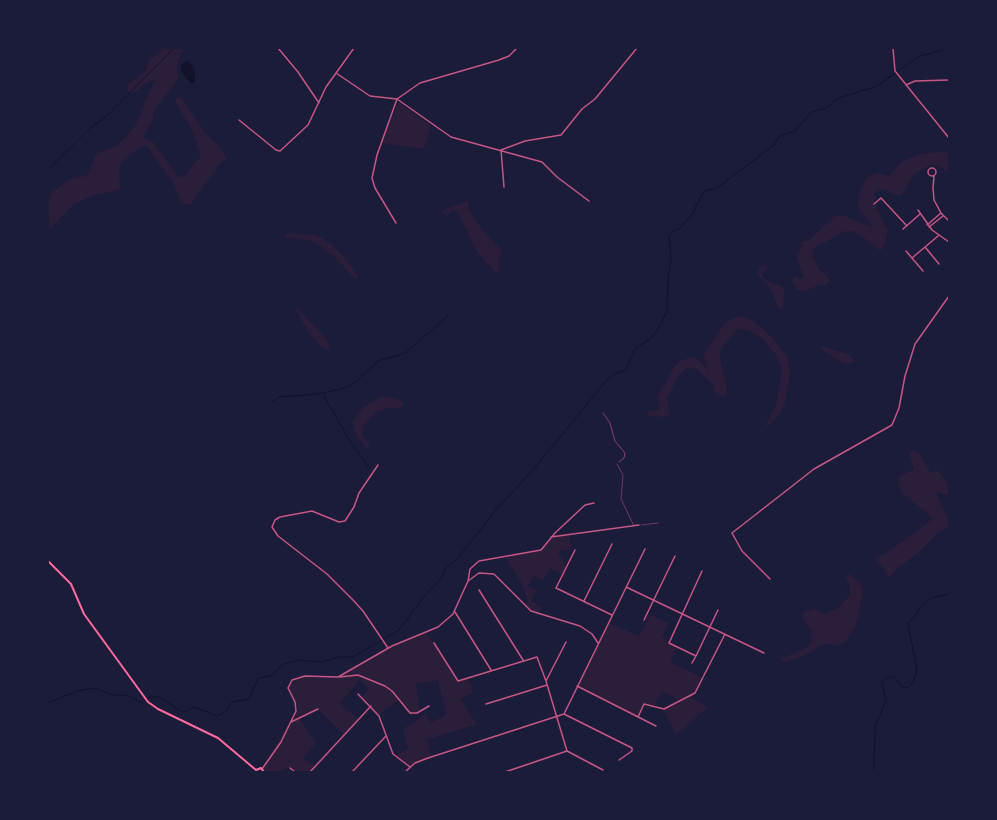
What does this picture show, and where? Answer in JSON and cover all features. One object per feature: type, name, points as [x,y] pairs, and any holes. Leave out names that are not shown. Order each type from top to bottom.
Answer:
[{"type":"main road","points":[[48,561],[71,584],[84,614],[146,699],[158,709],[218,738],[256,771],[262,769],[264,772]]},
{"type":"street","points":[[278,48],[298,72],[319,103]]},
{"type":"street","points":[[238,120],[279,151],[306,128],[336,73],[354,48]]},
{"type":"street","points":[[396,223],[375,188],[372,178],[377,155],[397,100],[410,88],[420,83],[499,60],[509,56],[518,48]]},
{"type":"street","points":[[501,150],[525,141],[561,135],[582,109],[595,99],[637,48]]},
{"type":"street","points":[[893,48],[895,71],[949,138]]},
{"type":"street","points":[[336,73],[370,96],[397,100],[451,137],[543,163],[559,178],[589,201]]},
{"type":"street","points":[[906,85],[915,81],[949,80]]},
{"type":"street","points":[[501,150],[504,187]]},
{"type":"street","points":[[934,176],[933,194],[941,213],[949,221]]},
{"type":"street","points":[[874,204],[881,198],[907,226]]},
{"type":"street","points":[[918,210],[927,225],[938,236],[949,242]]},
{"type":"street","points":[[927,225],[941,213]]},
{"type":"street","points":[[903,229],[920,214]]},
{"type":"street","points":[[929,227],[943,216]]},
{"type":"street","points":[[912,258],[938,236]]},
{"type":"street","points":[[925,247],[939,264]]},
{"type":"street","points":[[906,251],[923,271]]},
{"type":"street","points":[[770,579],[742,552],[732,533],[814,468],[892,425],[899,408],[905,376],[914,346],[949,296]]},
{"type":"street","points":[[378,465],[366,481],[358,495],[354,508],[345,521],[339,522],[318,512],[312,511],[278,517],[272,527],[278,536],[340,587],[363,611],[388,648]]},
{"type":"street","points":[[338,677],[358,667],[388,648],[438,627],[447,620],[455,611],[468,581],[470,569],[479,561],[540,550],[551,537],[585,505],[594,503]]},
{"type":"street","points":[[551,537],[639,525]]},
{"type":"street","points":[[584,602],[612,544]]},
{"type":"street","points":[[406,772],[410,767],[428,758],[564,714],[645,549]]},
{"type":"street","points":[[575,550],[556,588],[612,615]]},
{"type":"street","points":[[644,620],[675,556]]},
{"type":"street","points":[[468,581],[481,572],[494,574],[531,611],[580,626],[592,634],[598,643]]},
{"type":"street","points":[[696,656],[668,643],[702,572]]},
{"type":"street","points":[[626,586],[764,653]]},
{"type":"street","points":[[479,590],[523,660]]},
{"type":"street","points":[[692,663],[718,610]]},
{"type":"street","points":[[455,611],[491,670]]},
{"type":"street","points":[[638,717],[644,704],[663,709],[694,694],[725,634]]},
{"type":"street","points":[[546,681],[566,642]]},
{"type":"street","points":[[434,643],[457,680],[537,657],[546,681],[567,751]]},
{"type":"street","points":[[262,769],[277,748],[291,722],[296,708],[288,688],[292,680],[305,676],[338,677],[358,674],[385,686],[392,691],[410,713],[417,713],[429,706]]},
{"type":"street","points":[[486,704],[547,685]]},
{"type":"street","points":[[577,686],[656,726]]},
{"type":"street","points":[[358,694],[371,706],[381,719],[393,754],[410,767]]},
{"type":"street","points":[[310,772],[371,706]]},
{"type":"street","points":[[291,722],[318,709]]},
{"type":"street","points":[[564,714],[632,748],[632,751],[619,760]]},
{"type":"street","points":[[352,772],[387,735]]},
{"type":"street","points":[[505,772],[567,751],[604,770]]},
{"type":"street","points":[[290,768],[295,772]]},
{"type":"lane","points":[[617,464],[624,475],[620,498],[634,526]]},
{"type":"lane","points":[[639,525],[658,522]]},
{"type":"path","points":[[603,413],[610,424],[614,441],[625,453],[624,458],[617,464]]},
{"type":"shaded area","points":[[163,48],[183,48],[177,66],[179,78],[152,115],[154,118],[143,137],[153,142],[178,176],[182,178],[201,156],[192,129],[175,102],[176,98],[181,97],[205,132],[221,148],[226,160],[220,163],[190,205],[181,204],[175,186],[147,146],[144,145],[121,162],[119,167],[120,188],[95,195],[75,203],[48,231],[48,195],[70,179],[86,176],[91,168],[94,158],[98,153],[117,146],[135,126],[154,82],[153,80],[147,82],[135,92],[129,93],[127,85],[145,71],[149,60]]},
{"type":"shaded area","points":[[187,61],[192,65],[195,71],[195,81],[192,84],[181,70],[181,64]]},
{"type":"shaded area","points":[[399,102],[431,126],[424,149],[381,143]]},
{"type":"shaded area","points":[[938,152],[949,153],[949,173],[938,165],[930,165],[912,176],[902,195],[894,195],[884,189],[879,189],[874,194],[874,204],[888,232],[883,249],[879,250],[863,237],[852,231],[845,231],[814,248],[812,254],[818,268],[829,278],[829,282],[825,285],[819,285],[803,292],[797,290],[793,281],[794,276],[800,279],[804,277],[797,258],[802,242],[809,240],[835,216],[846,216],[873,228],[858,208],[859,194],[868,176],[879,173],[889,176],[902,161],[920,154]]},
{"type":"shaded area","points":[[469,200],[468,208],[470,213],[487,235],[502,250],[499,257],[499,272],[496,274],[475,249],[460,216],[454,209],[446,216],[441,211]]},
{"type":"shaded area","points":[[286,233],[316,235],[331,244],[348,261],[357,278],[354,278],[337,259],[319,245],[309,240],[285,237],[284,236]]},
{"type":"shaded area","points":[[766,264],[769,268],[761,273],[763,278],[784,288],[783,308],[780,310],[769,287],[758,275],[759,268]]},
{"type":"shaded area","points":[[294,305],[326,338],[330,351],[320,346],[308,332]]},
{"type":"shaded area","points":[[742,316],[754,321],[774,339],[787,356],[790,372],[785,403],[780,414],[770,425],[765,426],[776,405],[782,371],[776,355],[763,340],[749,330],[742,329],[735,331],[721,349],[720,359],[727,386],[725,398],[718,395],[714,391],[714,385],[697,370],[692,368],[685,369],[677,378],[667,399],[670,413],[666,417],[648,416],[647,413],[649,411],[660,409],[657,397],[675,366],[680,361],[691,357],[696,358],[709,371],[705,363],[704,353],[726,322]]},
{"type":"shaded area","points":[[822,346],[848,354],[855,361],[847,364],[840,362],[821,349]]},
{"type":"shaded area","points":[[383,396],[400,400],[404,404],[402,408],[388,408],[376,412],[364,425],[362,434],[370,446],[366,449],[356,435],[353,423],[357,414],[365,406]]},
{"type":"shaded area","points":[[914,450],[919,453],[930,472],[933,473],[937,470],[949,485],[949,496],[938,492],[937,494],[949,522],[949,527],[940,531],[918,553],[899,567],[888,578],[885,569],[876,561],[875,557],[884,555],[931,520],[931,516],[903,494],[898,484],[899,477],[914,469],[909,452]]},
{"type":"shaded area","points":[[569,535],[571,549],[558,552],[567,566],[563,575],[550,568],[543,581],[534,575],[528,586],[536,591],[531,601],[542,607],[538,614],[525,606],[528,601],[520,580],[504,556],[541,550],[551,537]]},
{"type":"shaded area","points":[[850,574],[860,583],[863,589],[858,618],[854,629],[845,642],[835,646],[825,644],[820,645],[812,652],[784,663],[781,659],[782,656],[785,657],[808,647],[811,640],[811,631],[802,616],[804,612],[815,609],[824,614],[838,608],[850,595],[850,588],[846,576]]},
{"type":"shaded area","points":[[651,614],[668,623],[662,636],[669,643],[678,648],[670,662],[703,678],[692,698],[708,707],[676,735],[663,709],[680,701],[662,691],[654,706],[646,703],[643,705],[638,717],[577,686],[608,623],[639,636]]},
{"type":"shaded area","points":[[427,632],[455,678],[457,680],[468,678],[473,693],[460,699],[477,724],[427,740],[432,757],[415,763],[410,767],[395,755],[408,749],[403,729],[425,714],[431,723],[446,714],[438,680],[416,684],[420,712],[411,714],[399,700],[378,715],[362,697],[369,689],[360,680],[340,703],[359,720],[344,735],[318,709],[299,718],[316,743],[303,758],[315,767],[310,772],[295,772],[287,767],[282,772],[256,772],[258,768],[262,769],[298,709],[288,688],[290,682],[301,677],[338,677],[388,648]]},
{"type":"waterway","points":[[48,170],[90,128],[107,116],[174,48]]},
{"type":"waterway","points":[[48,703],[77,691],[94,688],[113,695],[130,696],[141,703],[149,697],[160,697],[180,711],[184,712],[194,707],[217,716],[227,711],[232,702],[249,699],[258,678],[271,676],[283,664],[299,660],[322,662],[340,657],[353,657],[399,630],[425,595],[441,579],[445,569],[458,558],[495,511],[531,472],[607,380],[612,375],[626,370],[635,349],[651,338],[660,326],[667,311],[668,279],[671,258],[669,236],[673,231],[680,228],[691,216],[704,191],[717,188],[774,145],[780,135],[795,131],[811,112],[826,108],[839,98],[877,86],[918,57],[948,48]]},
{"type":"waterway","points":[[271,402],[280,397],[317,394],[342,389],[353,384],[378,361],[405,353],[449,315]]},
{"type":"waterway","points":[[324,393],[324,396],[350,441],[370,469]]},
{"type":"waterway","points":[[870,772],[874,767],[875,727],[886,700],[882,681],[894,676],[902,687],[908,688],[914,680],[917,670],[908,624],[922,606],[931,598],[949,594]]}]
